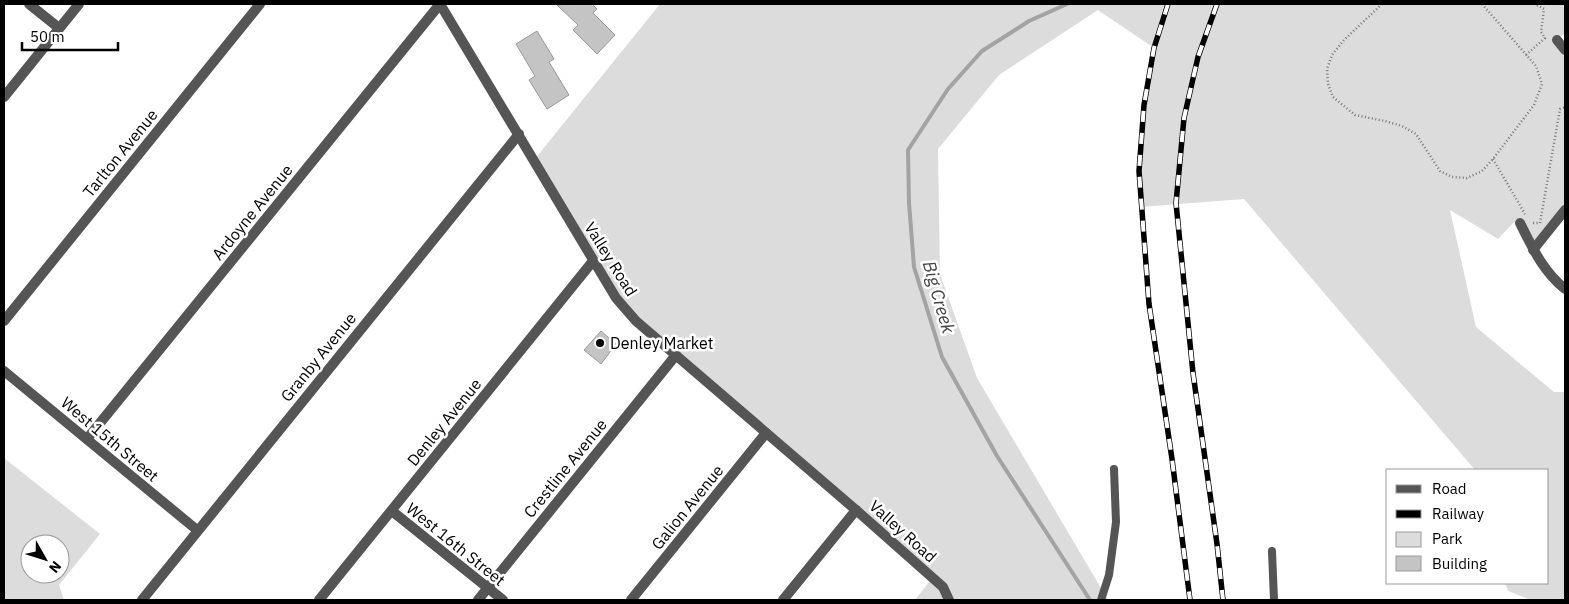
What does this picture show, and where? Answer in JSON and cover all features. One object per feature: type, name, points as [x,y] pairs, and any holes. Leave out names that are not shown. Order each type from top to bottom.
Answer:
[{"type":"street","points":[[29,4],[59,28]]},
{"type":"street","points":[[4,97],[79,4]]},
{"type":"street","name":"Tarlton Avenue","points":[[4,321],[260,4]]},
{"type":"street","name":"Valley Road","points":[[440,4],[592,261],[616,298],[633,318],[943,587],[949,600]]},
{"type":"street","name":"Ardoyne Avenue","points":[[87,439],[440,4]]},
{"type":"street","points":[[1557,40],[1565,50]]},
{"type":"street","name":"Granby Avenue","points":[[142,600],[518,134]]},
{"type":"street","points":[[1533,250],[1565,210]]},
{"type":"street","points":[[1523,220],[1533,250],[1551,278],[1565,289]]},
{"type":"street","name":"Denley Avenue","points":[[319,600],[592,261]]},
{"type":"street","name":"Crestline Avenue","points":[[478,600],[676,355]]},
{"type":"street","name":"West 15th Street","points":[[4,371],[197,530]]},
{"type":"street","name":"Galion Avenue","points":[[630,600],[766,432]]},
{"type":"street","points":[[783,600],[856,510]]},
{"type":"street","name":"West 16th Street","points":[[392,511],[503,600]]},
{"type":"lane","points":[[1101,600],[1109,575],[1116,522],[1114,469]]},
{"type":"lane","points":[[1272,551],[1274,600]]},
{"type":"path","points":[[1382,4],[1350,34],[1332,55],[1327,69],[1328,84],[1334,97],[1355,116],[1393,123],[1416,134],[1440,171],[1452,177],[1467,178],[1482,171],[1493,159],[1537,99],[1542,84],[1536,66],[1482,4]]},
{"type":"path","points":[[1526,55],[1545,38],[1542,32],[1544,9],[1535,4]]},
{"type":"path","points":[[1531,224],[1540,223],[1560,110],[1565,107]]},
{"type":"path","points":[[1493,159],[1523,220]]},
{"type":"green space","points":[[660,4],[1565,4],[1565,33],[1557,40],[1565,50],[1565,210],[1533,250],[1517,219],[1498,239],[1450,210],[1476,327],[1554,392],[1565,392],[1565,600],[1531,600],[1508,591],[1505,584],[1549,584],[1549,469],[1474,469],[1244,199],[1141,207],[1139,171],[1144,105],[1154,48],[1098,10],[999,75],[938,149],[940,274],[977,378],[1108,600],[915,600],[932,578],[633,318],[534,160]]},
{"type":"green space","points":[[4,458],[100,534],[70,571],[70,534],[20,534],[20,584],[60,584],[64,600],[4,600]]},
{"type":"building","points":[[556,4],[592,4],[597,9],[593,13],[615,35],[597,54],[573,30],[578,25]]},
{"type":"building","points":[[537,31],[554,59],[549,62],[569,95],[547,109],[529,80],[535,76],[516,44]]},
{"type":"building","points":[[601,331],[616,344],[601,364],[584,350]]},
{"type":"waterway","name":"Big Creek","points":[[1067,4],[1029,21],[982,51],[948,89],[908,150],[909,203],[914,267],[942,357],[997,456],[1090,600]]},
{"type":"railway","points":[[1168,4],[1154,48],[1144,105],[1139,171],[1149,304],[1172,459],[1190,600]]},
{"type":"railway","points":[[1217,4],[1198,57],[1184,118],[1176,203],[1193,373],[1223,600]]},
{"type":"place","name":"Denley Market","points":[[600,343]]}]
